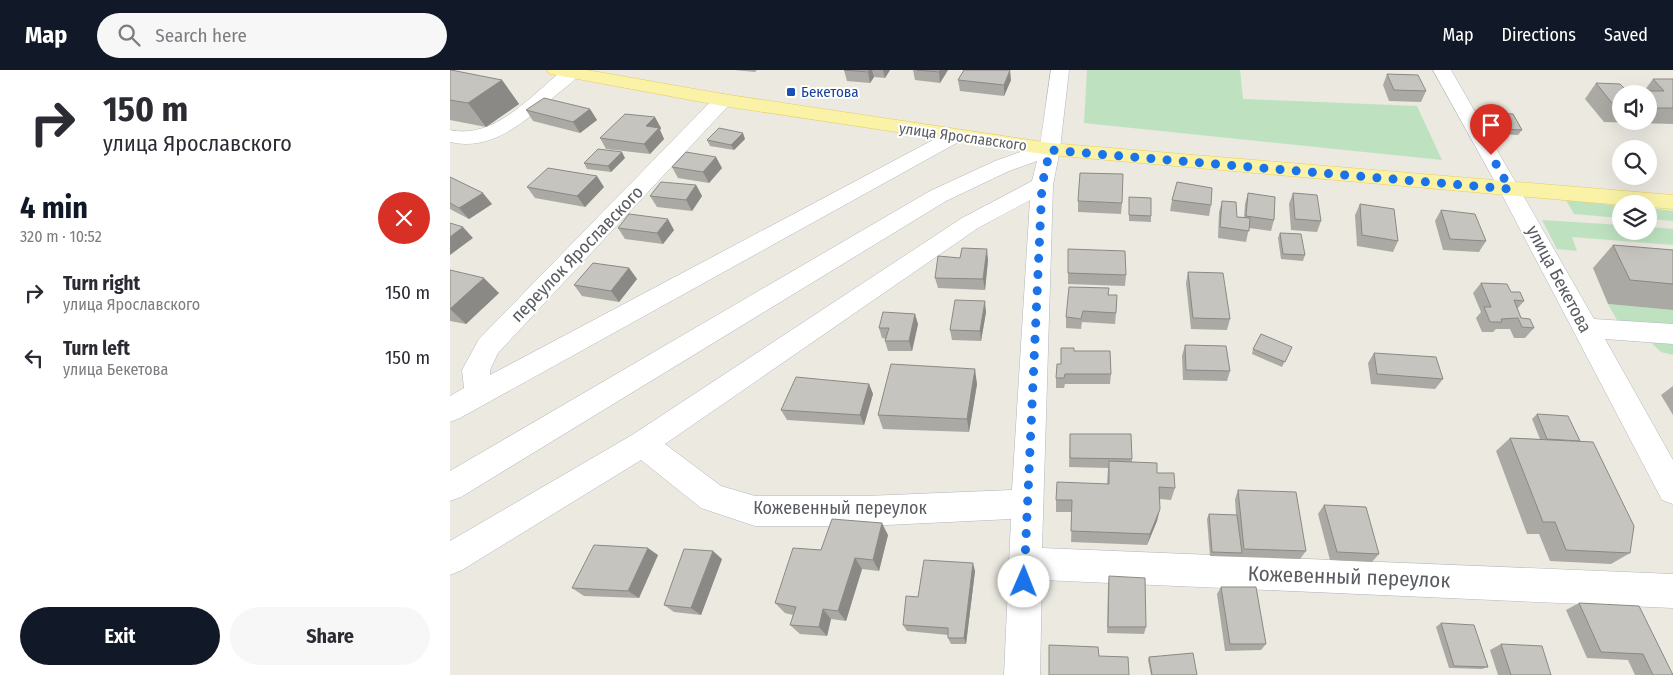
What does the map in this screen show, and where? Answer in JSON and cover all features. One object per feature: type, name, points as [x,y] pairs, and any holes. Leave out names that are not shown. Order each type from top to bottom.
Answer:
[{"type":"main road","name":"улица Ярославского","points":[[563,71],[723,100],[1050,150],[1673,202]]},
{"type":"street","points":[[1022,675],[1027,504],[1042,185],[1050,150],[1060,70]]},
{"type":"street","name":"улица Бекетова","points":[[1442,70],[1510,189],[1673,490]]},
{"type":"street","points":[[452,158],[521,113],[563,71]]},
{"type":"street","name":"переулок Ярославского","points":[[479,394],[476,370],[488,346],[723,100]]},
{"type":"street","points":[[450,136],[460,138],[488,134]]},
{"type":"street","points":[[450,410],[956,136]]},
{"type":"street","points":[[450,487],[938,196],[1002,166],[1050,150]]},
{"type":"street","points":[[450,559],[642,444],[970,224],[1042,185]]},
{"type":"street","points":[[1585,328],[1673,334]]},
{"type":"street","name":"Кожевенный переулок","points":[[642,444],[712,498],[756,511],[866,511],[1027,504]]},
{"type":"street","name":"Кожевенный переулок","points":[[1025,563],[1673,591]]},
{"type":"green space","points":[[1087,70],[1240,70],[1243,99],[1417,106],[1442,160],[1084,123]]},
{"type":"green space","points":[[1566,200],[1612,205],[1612,217],[1574,214]]},
{"type":"green space","points":[[1657,209],[1673,211],[1673,221],[1657,220]]},
{"type":"green space","points":[[1542,220],[1612,224],[1612,240],[1657,240],[1657,228],[1673,229],[1673,245],[1572,237],[1577,251],[1557,249]]},
{"type":"green space","points":[[1608,304],[1673,310],[1673,355],[1661,352],[1645,337],[1617,320]]},
{"type":"building","points":[[450,70],[502,80],[468,103],[450,100]]},
{"type":"building","points":[[844,70],[869,70],[868,72]]},
{"type":"building","points":[[917,70],[940,70],[939,72]]},
{"type":"building","points":[[964,70],[1010,70],[1004,85],[958,80]]},
{"type":"building","points":[[1387,74],[1418,75],[1426,91],[1394,90]]},
{"type":"building","points":[[1653,79],[1673,79],[1673,108],[1657,108],[1657,91],[1664,91]]},
{"type":"building","points":[[1596,83],[1620,84],[1612,85],[1612,103]]},
{"type":"building","points":[[544,98],[590,109],[573,122],[526,110]]},
{"type":"building","points":[[1495,113],[1513,114],[1522,130],[1503,129]]},
{"type":"building","points":[[625,114],[655,117],[646,126],[659,128],[644,144],[600,138]]},
{"type":"building","points":[[719,128],[743,133],[731,145],[707,140]]},
{"type":"building","points":[[598,149],[622,152],[608,166],[584,163]]},
{"type":"building","points":[[686,152],[716,157],[703,172],[672,167]]},
{"type":"building","points":[[548,168],[597,176],[577,196],[527,187]]},
{"type":"building","points":[[1080,173],[1123,174],[1122,203],[1078,201]]},
{"type":"building","points":[[450,177],[483,193],[459,208],[450,203]]},
{"type":"building","points":[[661,182],[696,185],[686,200],[650,196]]},
{"type":"building","points":[[1177,182],[1212,188],[1211,205],[1172,200]]},
{"type":"building","points":[[1248,193],[1275,197],[1274,220],[1246,216]]},
{"type":"building","points":[[1293,193],[1317,195],[1321,221],[1295,219]]},
{"type":"building","points":[[1129,197],[1151,198],[1151,216],[1129,215]]},
{"type":"building","points":[[1222,201],[1236,202],[1237,217],[1250,218],[1249,231],[1220,227]]},
{"type":"building","points":[[1360,204],[1394,209],[1398,241],[1362,235]]},
{"type":"building","points":[[1441,210],[1475,214],[1486,241],[1450,239]]},
{"type":"building","points":[[629,214],[668,219],[657,233],[618,228]]},
{"type":"building","points":[[450,223],[463,227],[450,237]]},
{"type":"building","points":[[1280,233],[1301,234],[1305,255],[1283,254]]},
{"type":"building","points":[[1613,245],[1673,250],[1673,284],[1630,280]]},
{"type":"building","points":[[962,248],[987,249],[983,279],[935,278],[938,256],[960,258]]},
{"type":"building","points":[[1068,249],[1125,251],[1126,275],[1068,273]]},
{"type":"building","points":[[593,263],[629,268],[611,291],[574,285]]},
{"type":"building","points":[[450,270],[484,278],[450,309]]},
{"type":"building","points":[[1188,272],[1223,273],[1230,319],[1193,318]]},
{"type":"building","points":[[1481,283],[1507,284],[1511,292],[1520,292],[1524,301],[1514,300],[1521,318],[1530,319],[1534,328],[1522,327],[1518,318],[1501,319],[1502,322],[1490,322],[1484,307],[1491,307]]},
{"type":"building","points":[[1069,287],[1109,288],[1108,295],[1117,295],[1116,313],[1083,311],[1081,319],[1066,317]]},
{"type":"building","points":[[955,300],[985,301],[980,331],[950,330]]},
{"type":"building","points":[[883,312],[915,314],[909,341],[885,341],[889,328],[879,328]]},
{"type":"building","points":[[1261,334],[1292,347],[1285,362],[1253,349]]},
{"type":"building","points":[[1185,345],[1226,346],[1230,371],[1186,370]]},
{"type":"building","points":[[1061,348],[1074,348],[1074,351],[1110,351],[1111,374],[1065,374],[1064,378],[1056,378],[1057,364],[1061,364]]},
{"type":"building","points":[[1374,353],[1436,357],[1443,379],[1377,374]]},
{"type":"building","points":[[891,364],[975,369],[967,419],[878,415]]},
{"type":"building","points":[[796,377],[869,384],[860,415],[781,410]]},
{"type":"building","points":[[1537,414],[1568,416],[1580,441],[1547,439]]},
{"type":"building","points":[[1070,434],[1131,434],[1132,459],[1070,458]]},
{"type":"building","points":[[1510,438],[1593,442],[1634,526],[1630,553],[1566,550],[1555,522],[1543,522]]},
{"type":"building","points":[[1109,461],[1157,463],[1157,473],[1174,473],[1175,488],[1159,487],[1160,509],[1150,534],[1071,531],[1072,500],[1056,500],[1057,482],[1109,484]]},
{"type":"building","points":[[1238,490],[1296,492],[1306,551],[1244,549]]},
{"type":"building","points":[[1324,505],[1366,507],[1379,554],[1337,552]]},
{"type":"building","points":[[1209,514],[1237,515],[1242,553],[1212,552]]},
{"type":"building","points":[[832,519],[882,523],[873,560],[855,558],[838,611],[823,609],[819,627],[790,625],[796,607],[775,603],[793,548],[821,550]]},
{"type":"building","points":[[594,545],[648,548],[628,591],[572,588]]},
{"type":"building","points":[[684,549],[713,551],[691,608],[664,605]]},
{"type":"building","points":[[924,560],[973,563],[964,638],[948,638],[948,628],[903,625],[906,596],[918,597]]},
{"type":"building","points":[[1109,576],[1145,578],[1146,627],[1108,627]]},
{"type":"building","points":[[1221,587],[1256,587],[1266,644],[1230,644]]},
{"type":"building","points":[[1579,603],[1639,606],[1673,675],[1653,675],[1643,654],[1601,652]]},
{"type":"building","points":[[1441,623],[1474,625],[1488,667],[1454,666]]},
{"type":"building","points":[[1501,644],[1542,646],[1551,675],[1511,675]]},
{"type":"building","points":[[1049,645],[1098,647],[1099,656],[1128,657],[1129,675],[1049,675]]},
{"type":"building","points":[[1193,653],[1197,675],[1152,675],[1149,657]]},
{"type":"place","name":"Бекетова","points":[[791,92]]},
{"type":"route","points":[[1024,582],[1042,185],[1050,150],[1510,189],[1491,155]]}]
